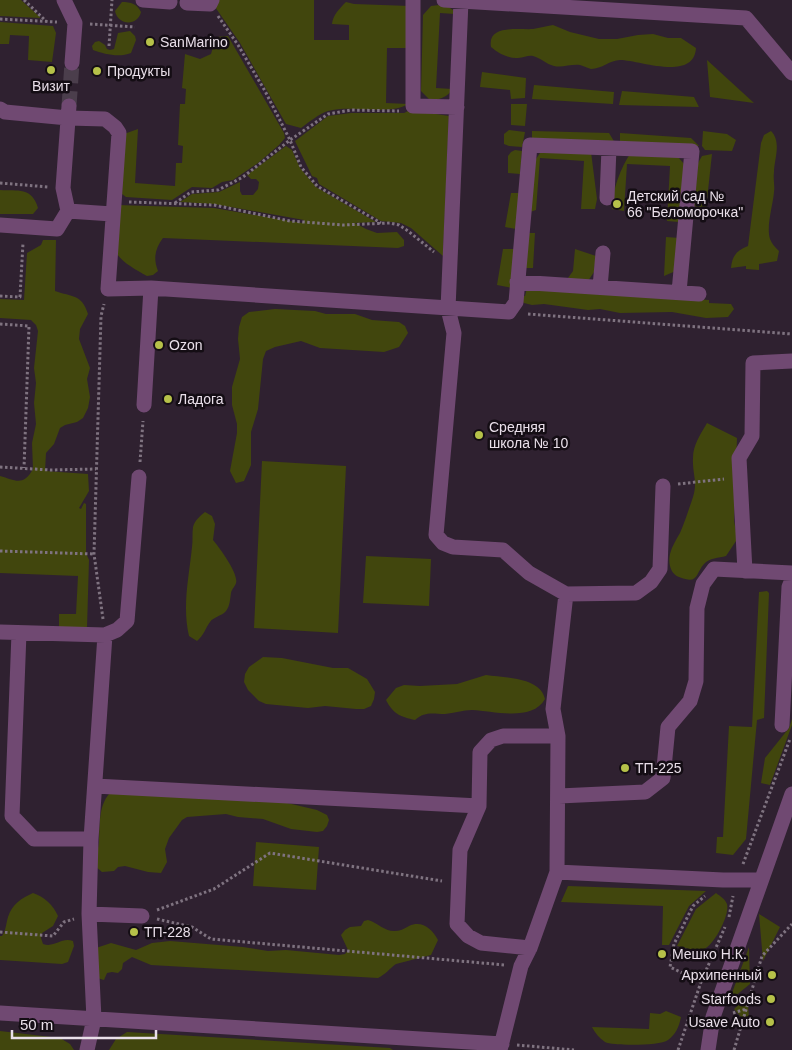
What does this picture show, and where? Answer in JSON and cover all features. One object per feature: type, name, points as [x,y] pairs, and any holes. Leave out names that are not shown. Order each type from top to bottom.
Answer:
[{"type":"street","points":[[64,0],[75,23],[72,64]]},
{"type":"street","points":[[143,0],[170,2]]},
{"type":"street","points":[[413,0],[413,106],[457,107]]},
{"type":"street","points":[[444,0],[746,18],[792,73]]},
{"type":"street","points":[[461,1],[448,309],[454,333],[436,535],[443,543],[453,547],[503,550],[529,573],[566,594],[636,593],[651,582],[660,569],[663,486]]},
{"type":"street","points":[[187,3],[211,2]]},
{"type":"street","points":[[0,109],[5,112],[69,112],[105,119],[119,133],[108,289],[151,288],[509,312],[516,302],[517,282],[528,220],[530,145],[692,151],[680,230],[680,292]]},
{"type":"street","points":[[0,225],[57,228],[68,211],[63,188],[69,112]]},
{"type":"street","points":[[607,198],[609,148]]},
{"type":"street","points":[[68,211],[113,208]]},
{"type":"street","points":[[600,286],[602,253]]},
{"type":"street","points":[[517,282],[699,294]]},
{"type":"street","points":[[144,405],[151,288]]},
{"type":"street","points":[[744,571],[740,458],[752,436],[753,363],[792,361]]},
{"type":"street","points":[[0,632],[105,635],[117,630],[126,621],[139,477]]},
{"type":"street","points":[[559,796],[644,792],[663,778],[668,727],[690,701],[696,680],[697,608],[702,584],[714,570],[792,573]]},
{"type":"street","points":[[787,729],[789,587],[792,580]]},
{"type":"street","points":[[0,1013],[501,1047],[521,966],[530,948],[558,872],[558,736],[552,709],[566,594]]},
{"type":"street","points":[[19,633],[12,816],[34,839],[92,839]]},
{"type":"street","points":[[87,1050],[94,1019],[90,914],[92,839],[105,635]]},
{"type":"street","points":[[530,948],[481,943],[468,936],[456,924],[460,850],[479,806],[480,752],[490,740],[503,736],[558,736]]},
{"type":"street","points":[[95,786],[479,806]]},
{"type":"street","points":[[708,1050],[714,1017],[792,794]]},
{"type":"street","points":[[558,872],[730,881],[762,880]]},
{"type":"street","points":[[90,914],[142,916]]},
{"type":"path","points":[[24,0],[47,22]]},
{"type":"path","points":[[109,46],[112,0]]},
{"type":"path","points":[[211,2],[238,45],[290,140],[302,166],[317,186],[382,224]]},
{"type":"path","points":[[174,203],[191,192],[218,190],[243,177],[290,140],[328,114],[350,110],[403,110],[413,106]]},
{"type":"path","points":[[0,183],[63,188]]},
{"type":"path","points":[[113,208],[174,203],[214,205],[290,221],[343,225],[390,223],[408,230],[450,265]]},
{"type":"path","points":[[0,296],[20,297],[24,227]]},
{"type":"path","points":[[105,635],[94,554],[101,316],[108,289]]},
{"type":"path","points":[[509,312],[792,334]]},
{"type":"path","points":[[0,324],[29,326],[24,468]]},
{"type":"path","points":[[139,477],[144,405]]},
{"type":"path","points":[[0,467],[96,469]]},
{"type":"path","points":[[663,486],[740,477]]},
{"type":"path","points":[[0,551],[94,554]]},
{"type":"path","points":[[701,982],[670,967],[674,944],[694,906],[730,881],[744,860],[787,729]]},
{"type":"path","points":[[142,916],[214,889],[270,853],[457,884]]},
{"type":"path","points":[[729,918],[730,881],[744,860]]},
{"type":"path","points":[[0,932],[53,936],[64,922],[90,914]]},
{"type":"path","points":[[142,916],[192,927],[211,939],[521,966]]},
{"type":"path","points":[[734,1050],[762,956],[792,924]]},
{"type":"path","points":[[678,1050],[701,982],[725,926]]},
{"type":"path","points":[[501,1047],[574,1050]]},
{"type":"green space","points":[[0,0],[21,0],[41,18],[0,16]]},
{"type":"green space","points":[[215,0],[314,0],[314,40],[349,40],[349,25],[332,24],[335,15],[346,2],[410,6],[409,48],[387,48],[386,103],[408,104],[381,110],[338,109],[318,116],[301,128],[286,124],[240,43],[213,4]]},
{"type":"green space","points":[[122,2],[128,2],[138,7],[141,12],[136,20],[124,22],[117,16],[115,11]]},
{"type":"green space","points":[[431,6],[447,6],[456,12],[455,14],[440,13],[436,88],[452,89],[443,98],[430,100],[421,91],[423,15]]},
{"type":"green space","points":[[0,22],[53,26],[56,33],[52,62],[28,60],[29,36],[10,35],[9,44],[0,44]]},
{"type":"green space","points":[[553,25],[570,32],[599,39],[617,39],[653,34],[668,38],[681,38],[696,48],[693,58],[686,64],[676,67],[620,60],[591,69],[580,65],[554,66],[533,56],[511,58],[491,47],[491,40],[499,31],[533,29]]},
{"type":"green space","points":[[130,31],[136,40],[131,53],[117,55],[93,50],[92,46],[95,42],[99,41],[107,49],[114,49],[118,33]]},
{"type":"green space","points":[[228,36],[284,133],[285,138],[258,163],[233,180],[222,182],[212,188],[192,187],[172,200],[126,197],[122,194],[124,134],[138,129],[135,183],[175,186],[176,163],[182,163],[183,146],[178,145],[180,104],[185,104],[186,89],[182,88],[185,54],[200,59],[211,54],[216,37]]},
{"type":"green space","points":[[707,60],[754,103],[710,97]]},
{"type":"green space","points":[[482,72],[526,78],[525,98],[511,99],[510,90],[480,87]]},
{"type":"green space","points":[[534,85],[614,92],[613,104],[532,99]]},
{"type":"green space","points":[[622,91],[694,97],[699,107],[619,105]]},
{"type":"green space","points":[[511,104],[527,104],[525,126],[511,125]]},
{"type":"green space","points":[[410,110],[449,116],[443,256],[411,228],[401,223],[381,221],[319,184],[317,178],[312,176],[295,141],[328,116],[351,113],[404,113]]},
{"type":"green space","points":[[509,130],[525,132],[522,147],[504,144],[504,134]]},
{"type":"green space","points":[[532,131],[609,133],[615,143],[532,138]]},
{"type":"green space","points":[[703,131],[727,134],[736,140],[732,151],[705,150],[702,146]]},
{"type":"green space","points":[[771,131],[776,140],[777,151],[769,234],[770,239],[779,251],[777,261],[759,264],[759,270],[746,269],[746,266],[731,268],[736,254],[748,246],[761,143],[764,135]]},
{"type":"green space","points":[[620,133],[691,138],[699,146],[620,143]]},
{"type":"green space","points":[[286,146],[292,150],[300,168],[316,187],[376,222],[355,223],[377,233],[397,232],[404,240],[404,246],[398,248],[163,238],[156,254],[158,271],[153,275],[147,276],[125,262],[115,251],[117,205],[214,208],[302,223],[304,220],[214,204],[180,202],[192,194],[219,192],[240,182],[242,195],[253,195],[258,189],[259,182],[247,175]]},
{"type":"green space","points":[[551,149],[591,152],[597,199],[595,209],[581,209],[584,161],[540,158],[536,210],[530,212],[532,165],[540,153]]},
{"type":"green space","points":[[515,150],[522,151],[520,174],[508,173],[508,156]]},
{"type":"green space","points":[[630,154],[678,157],[685,165],[679,222],[667,221],[670,166],[627,164],[624,211],[612,209],[617,181]]},
{"type":"green space","points":[[712,154],[706,209],[694,206],[698,163],[702,156]]},
{"type":"green space","points":[[0,190],[28,193],[32,196],[38,208],[33,214],[0,214]]},
{"type":"green space","points":[[511,193],[519,193],[516,229],[505,227]]},
{"type":"green space","points":[[528,233],[535,233],[533,268],[525,268]]},
{"type":"green space","points":[[666,237],[680,238],[678,270],[664,276]]},
{"type":"green space","points":[[43,240],[56,240],[55,291],[76,297],[83,303],[88,314],[80,329],[79,339],[90,368],[87,379],[90,397],[88,408],[83,418],[60,428],[54,444],[46,453],[45,471],[88,474],[89,491],[79,508],[81,509],[84,503],[86,504],[86,553],[89,560],[87,628],[59,630],[59,614],[76,614],[78,576],[0,573],[0,476],[18,481],[26,478],[33,469],[32,443],[36,424],[34,368],[38,331],[36,325],[31,320],[0,318],[0,299],[24,300],[27,253],[41,245]]},
{"type":"green space","points":[[503,249],[515,249],[512,288],[497,285]]},
{"type":"green space","points":[[575,249],[596,256],[594,272],[588,281],[565,282],[573,271]]},
{"type":"green space","points":[[527,288],[709,300],[709,303],[731,304],[734,309],[728,317],[706,318],[672,312],[620,313],[600,309],[588,310],[544,304],[532,305],[522,301],[521,296],[525,296]]},
{"type":"green space","points":[[275,309],[315,311],[326,314],[355,314],[372,320],[399,322],[405,326],[408,333],[399,347],[384,352],[320,348],[301,341],[266,351],[263,359],[258,409],[251,432],[251,465],[244,481],[236,483],[230,471],[237,433],[237,424],[232,405],[232,387],[240,359],[239,327],[242,317],[249,312]]},
{"type":"green space","points":[[707,423],[737,438],[734,521],[737,536],[736,541],[726,556],[706,562],[696,577],[690,580],[679,577],[674,573],[670,567],[669,557],[682,529],[693,497],[695,482],[693,453],[697,440]]},
{"type":"green space","points":[[262,461],[346,466],[338,633],[254,628]]},
{"type":"green space","points":[[205,512],[212,516],[215,524],[213,540],[232,567],[236,583],[231,591],[227,609],[224,613],[211,620],[197,641],[189,636],[186,614],[187,592],[193,527],[196,520]]},
{"type":"green space","points":[[366,556],[431,559],[429,606],[363,603]]},
{"type":"green space","points":[[767,591],[769,593],[764,718],[757,720],[746,839],[733,855],[716,853],[717,837],[723,837],[729,726],[752,727],[759,592]]},
{"type":"green space","points":[[263,657],[282,658],[333,668],[348,668],[367,679],[375,692],[374,699],[371,706],[364,709],[325,706],[308,708],[266,704],[259,701],[248,690],[244,682],[245,674],[249,667]]},
{"type":"green space","points":[[486,675],[512,678],[529,683],[536,686],[542,692],[545,699],[531,711],[522,713],[512,714],[469,710],[445,714],[426,714],[415,720],[398,714],[386,700],[396,688],[404,685],[457,684]]},
{"type":"green space","points":[[792,719],[792,725],[770,785],[761,783],[765,758],[789,728]]},
{"type":"green space","points":[[112,791],[283,802],[317,810],[327,815],[329,820],[323,831],[317,832],[291,829],[263,819],[226,814],[187,817],[182,820],[169,838],[165,849],[167,862],[161,873],[125,866],[118,867],[114,871],[102,872],[95,866],[101,815],[104,802]]},
{"type":"green space","points":[[256,842],[319,847],[316,890],[253,886]]},
{"type":"green space","points":[[568,886],[706,891],[689,906],[669,945],[662,945],[663,906],[561,902]]},
{"type":"green space","points":[[33,893],[48,902],[58,916],[53,926],[42,933],[43,944],[51,945],[65,940],[73,941],[74,946],[68,962],[62,964],[0,960],[0,936],[2,936],[10,912],[18,902]]},
{"type":"green space","points":[[716,893],[725,901],[727,909],[724,922],[712,942],[701,950],[677,946],[696,909]]},
{"type":"green space","points":[[759,914],[780,927],[763,961]]},
{"type":"green space","points":[[368,920],[387,930],[394,931],[402,930],[414,924],[422,925],[430,929],[438,940],[431,955],[396,964],[378,978],[151,965],[132,957],[123,963],[122,969],[118,973],[107,973],[104,980],[97,978],[96,948],[111,943],[136,950],[152,943],[170,941],[268,951],[286,950],[339,955],[345,954],[348,950],[341,935],[345,930],[350,927],[361,926],[364,921]]},
{"type":"green space","points":[[749,947],[750,984],[729,1001]]},
{"type":"green space","points":[[747,996],[750,1027],[734,1009]]},
{"type":"green space","points":[[666,1011],[681,1017],[675,1033],[671,1038],[663,1042],[636,1045],[605,1042],[592,1027],[649,1029],[650,1013],[660,1014]]},
{"type":"green space","points":[[0,1031],[60,1038],[70,1044],[74,1050],[0,1050]]},
{"type":"green space","points":[[127,1032],[390,1048],[393,1050],[109,1050],[116,1039]]},
{"type":"tunnel","points":[[69,106],[72,63]]},
{"type":"place","name":"SanMarino","points":[[150,42]]},
{"type":"place","name":"Визит","points":[[51,70]]},
{"type":"place","name":"Продукты","points":[[97,71]]},
{"type":"place","name":"Детский сад № 66 \"Беломорочка\"","points":[[617,204]]},
{"type":"place","name":"Ozon","points":[[159,345]]},
{"type":"place","name":"Ладога","points":[[168,399]]},
{"type":"place","name":"Средняя школа № 10","points":[[479,435]]},
{"type":"place","name":"ТП-225","points":[[625,768]]},
{"type":"place","name":"ТП-228","points":[[134,932]]},
{"type":"place","name":"Мешко Н.К.","points":[[662,954]]},
{"type":"place","name":"Архипенный","points":[[772,975]]},
{"type":"place","name":"Starfoods","points":[[771,999]]},
{"type":"place","name":"Usave Auto","points":[[770,1022]]}]
